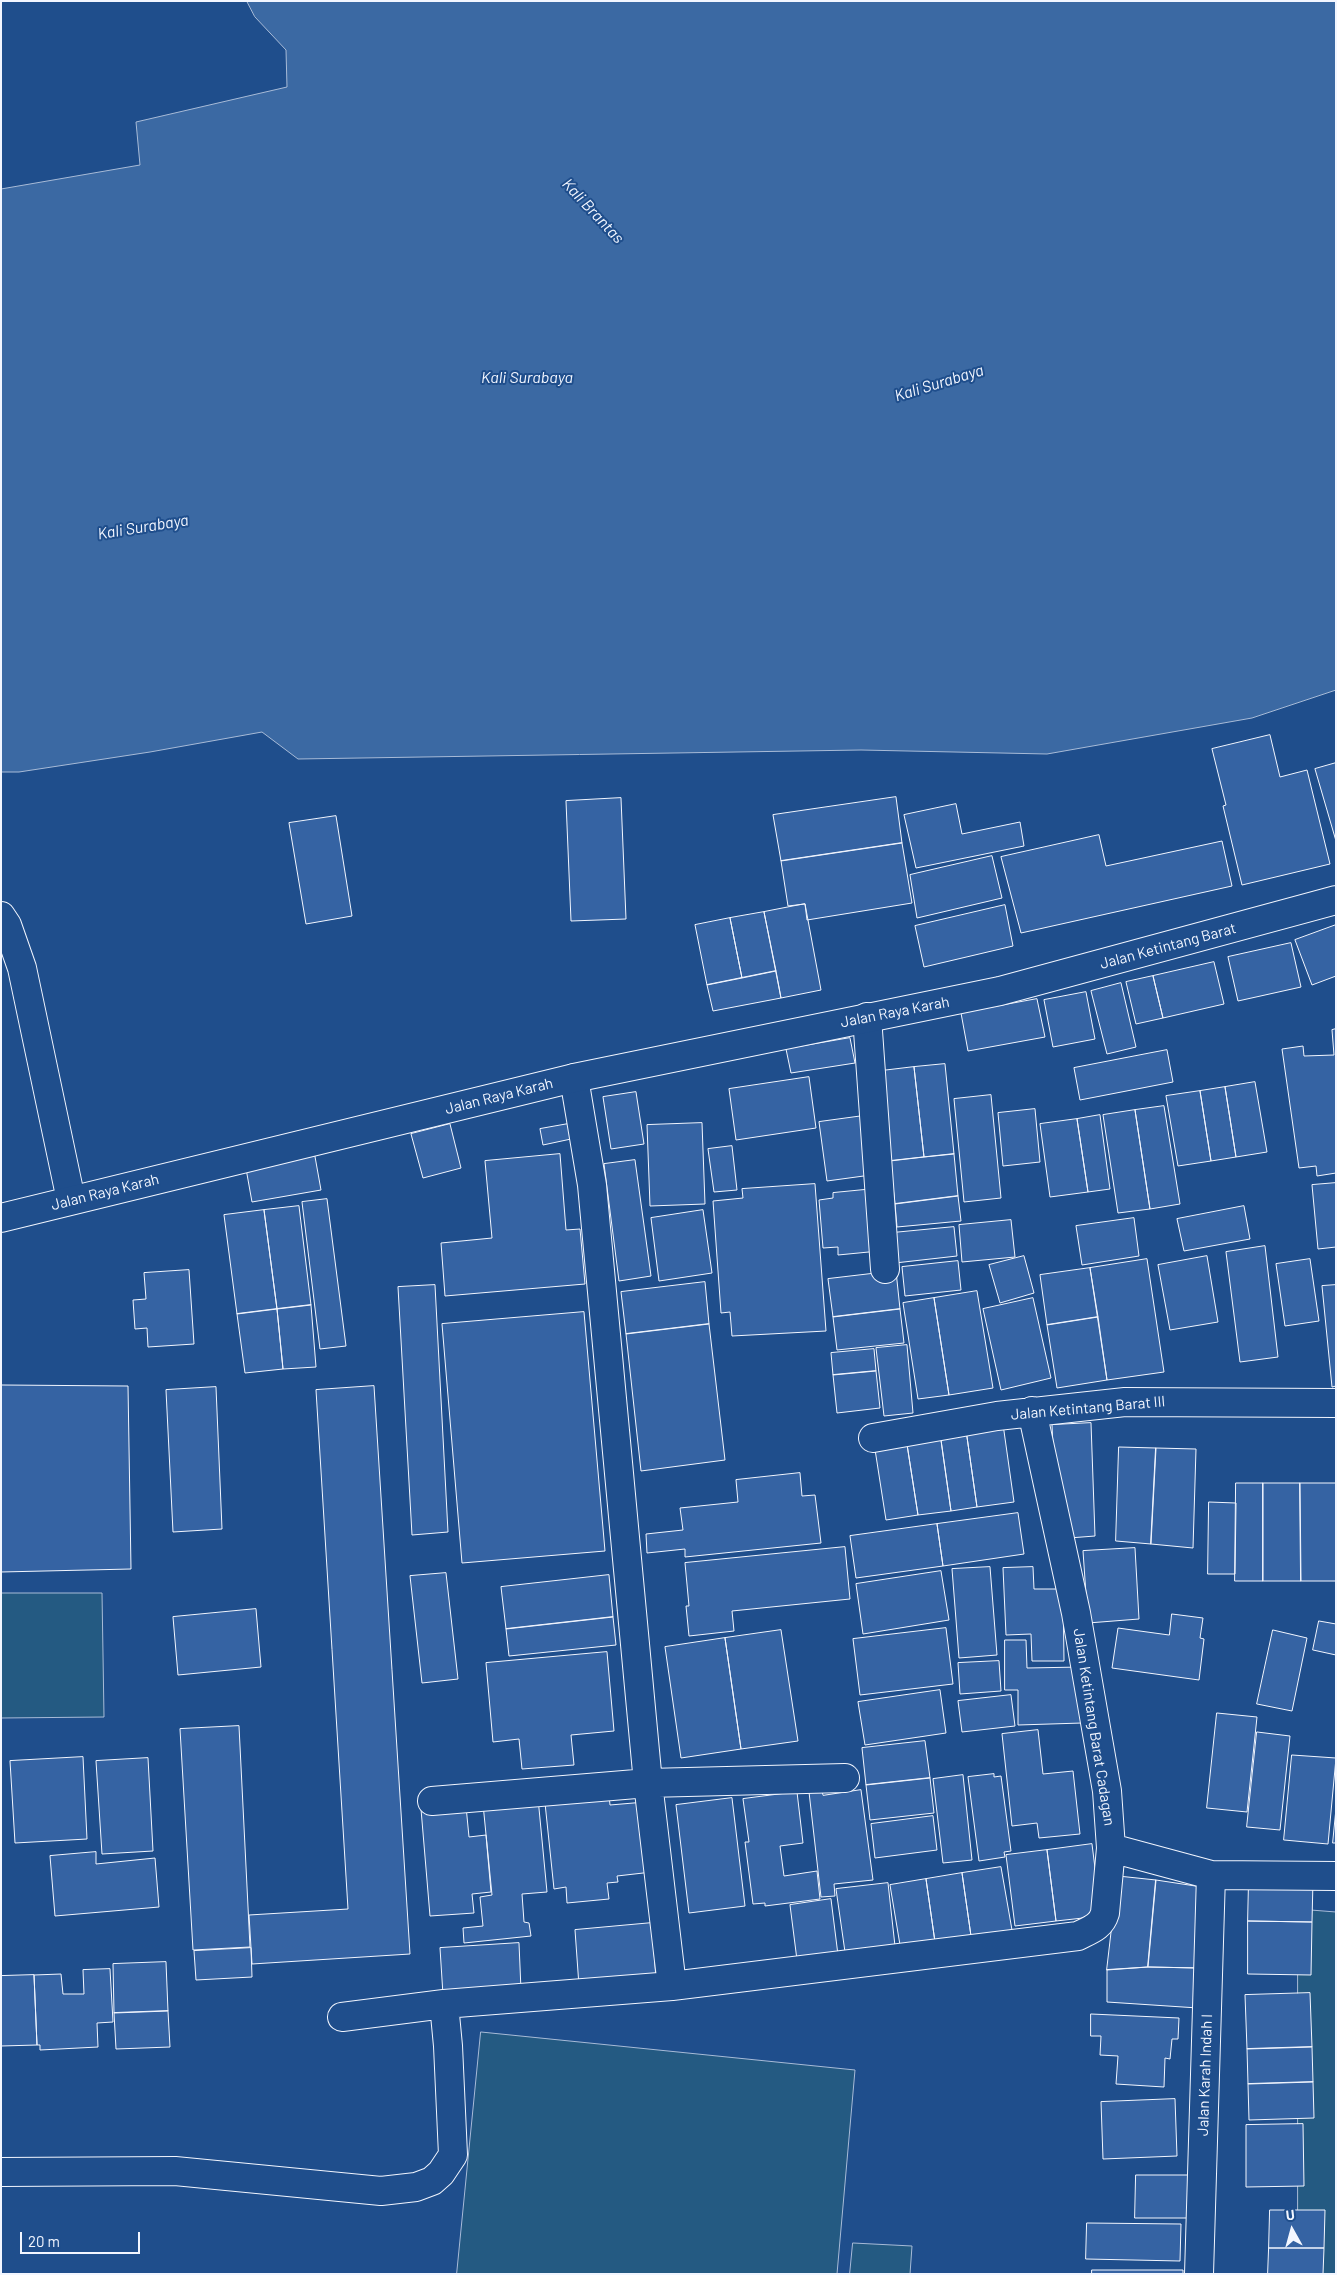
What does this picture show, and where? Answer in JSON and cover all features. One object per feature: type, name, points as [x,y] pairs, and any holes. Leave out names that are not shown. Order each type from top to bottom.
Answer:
[{"type":"street","name":"Jalan Ketintang Barat","points":[[1000,991],[1336,900]]},
{"type":"street","points":[[1,916],[7,925],[22,968],[71,1200]]},
{"type":"street","name":"Jalan Raya Karah","points":[[1,1218],[574,1078],[1000,991]]},
{"type":"street","points":[[867,1017],[885,1269]]},
{"type":"street","points":[[574,1078],[592,1185],[648,1783],[672,1986]]},
{"type":"street","name":"Jalan Ketintang Barat III","points":[[873,1438],[1032,1411],[1153,1401],[1336,1402]]},
{"type":"street","name":"Jalan Ketintang Barat Cadagan","points":[[342,2017],[444,2004],[672,1986],[1078,1936],[1097,1927],[1103,1919],[1108,1896],[1111,1848],[1107,1791],[1076,1613],[1032,1411]]},
{"type":"street","points":[[432,1801],[648,1783],[845,1778]]},
{"type":"street","points":[[1111,1848],[1211,1876],[1336,1876]]},
{"type":"street","name":"Jalan Karah Indah I","points":[[1199,2274],[1211,1876]]},
{"type":"street","points":[[1,2172],[175,2171],[381,2191],[416,2187],[432,2180],[440,2173],[453,2154],[444,2004]]},
{"type":"shaded area","points":[[1,1593],[102,1593],[104,1717],[1,1718]]},
{"type":"shaded area","points":[[1298,1909],[1336,1912],[1336,2274],[1298,2274]]},
{"type":"shaded area","points":[[481,2032],[855,2070],[837,2274],[457,2274]]},
{"type":"shaded area","points":[[853,2243],[912,2246],[910,2274],[850,2274]]},
{"type":"water","name":"Kali Surabaya","points":[[247,1],[1336,1],[1336,690],[1252,718],[1047,754],[861,750],[298,759],[262,732],[150,752],[19,772],[1,772],[1,189],[140,165],[136,122],[287,87],[286,50],[255,17]]},
{"type":"building","points":[[1270,735],[1280,777],[1307,770],[1330,864],[1242,885],[1223,806],[1226,805],[1212,749]]},
{"type":"building","points":[[1336,763],[1336,841],[1315,769]]},
{"type":"building","points":[[896,797],[902,843],[781,861],[773,815]]},
{"type":"building","points":[[621,798],[626,919],[571,921],[566,801]]},
{"type":"building","points":[[956,804],[962,834],[1020,822],[1024,846],[916,868],[904,815]]},
{"type":"building","points":[[336,816],[352,916],[306,924],[289,823]]},
{"type":"building","points":[[1099,835],[1106,866],[1222,841],[1232,886],[1021,933],[1001,857]]},
{"type":"building","points":[[902,843],[912,903],[807,920],[805,904],[788,906],[781,861]]},
{"type":"building","points":[[992,856],[1002,898],[917,918],[910,875]]},
{"type":"building","points":[[805,904],[821,990],[781,998],[764,912]]},
{"type":"building","points":[[1005,905],[1013,946],[924,967],[915,926]]},
{"type":"building","points":[[764,912],[776,971],[742,978],[730,918]]},
{"type":"building","points":[[730,918],[742,978],[707,985],[695,925]]},
{"type":"building","points":[[1336,925],[1336,976],[1312,985],[1295,940]]},
{"type":"building","points":[[1291,943],[1301,987],[1238,1001],[1228,957]]},
{"type":"building","points":[[1214,962],[1224,1004],[1163,1018],[1153,976]]},
{"type":"building","points":[[776,971],[781,998],[713,1011],[707,985]]},
{"type":"building","points":[[1153,976],[1163,1018],[1136,1024],[1126,982]]},
{"type":"building","points":[[1121,983],[1136,1047],[1107,1054],[1091,991]]},
{"type":"building","points":[[1086,992],[1095,1039],[1053,1047],[1044,1000]]},
{"type":"building","points":[[1037,999],[1045,1037],[968,1051],[961,1013]]},
{"type":"building","points":[[1336,1029],[1336,1173],[1317,1176],[1316,1166],[1299,1168],[1282,1049],[1303,1046],[1304,1056],[1334,1055],[1332,1030]]},
{"type":"building","points":[[850,1038],[855,1063],[791,1073],[786,1049]]},
{"type":"building","points":[[1167,1050],[1173,1082],[1080,1100],[1074,1068]]},
{"type":"building","points":[[945,1064],[954,1154],[924,1157],[914,1067]]},
{"type":"building","points":[[914,1067],[924,1157],[890,1161],[881,1071]]},
{"type":"building","points":[[809,1077],[816,1128],[736,1140],[729,1089]]},
{"type":"building","points":[[1255,1082],[1267,1152],[1236,1157],[1225,1087]]},
{"type":"building","points":[[1225,1087],[1236,1157],[1211,1161],[1200,1091]]},
{"type":"building","points":[[1200,1091],[1211,1161],[1178,1166],[1166,1096]]},
{"type":"building","points":[[636,1092],[644,1144],[611,1149],[603,1097]]},
{"type":"building","points":[[991,1095],[1001,1198],[964,1202],[954,1099]]},
{"type":"building","points":[[1164,1106],[1180,1204],[1150,1209],[1135,1110]]},
{"type":"building","points":[[1035,1109],[1040,1162],[1003,1166],[998,1113]]},
{"type":"building","points":[[1135,1110],[1150,1209],[1118,1213],[1103,1115]]},
{"type":"building","points":[[1100,1115],[1110,1189],[1088,1192],[1077,1119]]},
{"type":"building","points":[[863,1116],[871,1175],[827,1181],[819,1122]]},
{"type":"building","points":[[1077,1119],[1088,1192],[1050,1197],[1040,1124]]},
{"type":"building","points":[[702,1123],[705,1204],[650,1206],[647,1125]]},
{"type":"building","points":[[450,1124],[461,1168],[423,1178],[411,1134]]},
{"type":"building","points":[[568,1124],[571,1139],[543,1145],[540,1129]]},
{"type":"building","points":[[732,1146],[737,1190],[714,1192],[708,1149]]},
{"type":"building","points":[[314,1151],[321,1190],[252,1202],[245,1163]]},
{"type":"building","points":[[560,1154],[566,1230],[580,1229],[585,1284],[445,1296],[441,1243],[492,1238],[485,1161]]},
{"type":"building","points":[[954,1154],[958,1196],[895,1204],[890,1161]]},
{"type":"building","points":[[635,1160],[651,1276],[619,1281],[604,1164]]},
{"type":"building","points":[[1336,1183],[1336,1247],[1318,1249],[1312,1185]]},
{"type":"building","points":[[815,1184],[826,1331],[732,1336],[730,1312],[721,1313],[713,1201],[743,1198],[742,1189]]},
{"type":"building","points":[[874,1189],[879,1251],[838,1255],[838,1247],[823,1248],[819,1200],[833,1198],[833,1193]]},
{"type":"building","points":[[958,1196],[961,1221],[897,1227],[895,1204]]},
{"type":"building","points":[[327,1199],[346,1346],[320,1349],[302,1202]]},
{"type":"building","points":[[299,1206],[311,1305],[277,1309],[264,1210]]},
{"type":"building","points":[[1244,1206],[1250,1239],[1184,1251],[1177,1219]]},
{"type":"building","points":[[264,1210],[277,1309],[237,1314],[224,1215]]},
{"type":"building","points":[[703,1210],[712,1273],[659,1281],[651,1218]]},
{"type":"building","points":[[1134,1218],[1139,1256],[1082,1265],[1076,1226]]},
{"type":"building","points":[[1011,1220],[1015,1257],[962,1262],[959,1225]]},
{"type":"building","points":[[954,1227],[957,1256],[895,1263],[892,1233]]},
{"type":"building","points":[[1265,1246],[1278,1357],[1240,1362],[1226,1252]]},
{"type":"building","points":[[1024,1256],[1034,1293],[1000,1303],[989,1265]]},
{"type":"building","points":[[1207,1256],[1218,1322],[1170,1330],[1158,1265]]},
{"type":"building","points":[[1147,1259],[1164,1372],[1107,1380],[1090,1268]]},
{"type":"building","points":[[1310,1259],[1319,1321],[1285,1326],[1276,1264]]},
{"type":"building","points":[[958,1261],[961,1290],[905,1296],[902,1267]]},
{"type":"building","points":[[1090,1268],[1098,1317],[1047,1325],[1040,1275]]},
{"type":"building","points":[[189,1270],[194,1344],[148,1347],[147,1328],[135,1329],[133,1300],[146,1299],[144,1273]]},
{"type":"building","points":[[896,1271],[900,1309],[833,1317],[828,1279]]},
{"type":"building","points":[[705,1282],[709,1324],[626,1334],[621,1292]]},
{"type":"building","points":[[435,1285],[448,1532],[412,1535],[398,1287]]},
{"type":"building","points":[[1336,1285],[1336,1386],[1332,1387],[1322,1286]]},
{"type":"building","points":[[977,1291],[993,1388],[949,1395],[934,1298]]},
{"type":"building","points":[[934,1298],[949,1395],[918,1399],[903,1303]]},
{"type":"building","points":[[1033,1298],[1051,1378],[1001,1390],[983,1309]]},
{"type":"building","points":[[311,1305],[316,1367],[283,1369],[277,1309]]},
{"type":"building","points":[[277,1309],[283,1369],[245,1373],[237,1314]]},
{"type":"building","points":[[900,1309],[904,1343],[837,1350],[833,1317]]},
{"type":"building","points":[[584,1312],[605,1551],[462,1563],[442,1324]]},
{"type":"building","points":[[1098,1317],[1107,1380],[1057,1388],[1047,1325]]},
{"type":"building","points":[[709,1324],[725,1460],[641,1471],[626,1334]]},
{"type":"building","points":[[907,1345],[913,1413],[884,1416],[876,1348]]},
{"type":"building","points":[[874,1349],[876,1371],[833,1375],[831,1353]]},
{"type":"building","points":[[876,1371],[880,1408],[837,1413],[833,1375]]},
{"type":"building","points":[[1,1385],[128,1386],[131,1569],[1,1572]]},
{"type":"building","points":[[374,1386],[410,1954],[252,1964],[249,1915],[348,1909],[316,1390]]},
{"type":"building","points":[[216,1387],[222,1529],[173,1532],[166,1390]]},
{"type":"building","points":[[1091,1423],[1095,1536],[1069,1538],[1056,1511],[1052,1425]]},
{"type":"building","points":[[1003,1424],[1014,1502],[977,1507],[966,1430]]},
{"type":"building","points":[[966,1430],[977,1507],[951,1511],[940,1433]]},
{"type":"building","points":[[940,1433],[951,1511],[918,1515],[906,1438]]},
{"type":"building","points":[[906,1438],[918,1515],[886,1520],[874,1443]]},
{"type":"building","points":[[1119,1447],[1156,1448],[1151,1544],[1116,1541]]},
{"type":"building","points":[[1156,1448],[1196,1449],[1193,1548],[1151,1544]]},
{"type":"building","points":[[800,1473],[802,1496],[815,1495],[821,1543],[685,1557],[685,1549],[647,1553],[646,1534],[683,1530],[680,1508],[738,1502],[736,1480]]},
{"type":"building","points":[[1236,1483],[1263,1483],[1263,1581],[1235,1581]]},
{"type":"building","points":[[1263,1483],[1300,1483],[1301,1581],[1263,1581]]},
{"type":"building","points":[[1300,1483],[1336,1483],[1336,1581],[1301,1581]]},
{"type":"building","points":[[1209,1502],[1236,1503],[1235,1574],[1208,1574]]},
{"type":"building","points":[[1018,1513],[1024,1554],[943,1566],[937,1524]]},
{"type":"building","points":[[937,1524],[943,1566],[856,1578],[850,1536]]},
{"type":"building","points":[[845,1547],[850,1599],[732,1611],[734,1631],[689,1636],[686,1606],[689,1606],[685,1563]]},
{"type":"building","points":[[1135,1548],[1139,1619],[1088,1623],[1083,1551]]},
{"type":"building","points":[[990,1567],[997,1655],[959,1658],[952,1569]]},
{"type":"building","points":[[1033,1567],[1034,1589],[1063,1589],[1064,1661],[1032,1661],[1031,1634],[1006,1635],[1003,1568]]},
{"type":"building","points":[[941,1571],[949,1620],[863,1634],[856,1584]]},
{"type":"building","points":[[446,1573],[458,1679],[422,1683],[410,1576]]},
{"type":"building","points":[[609,1575],[613,1617],[506,1629],[501,1587]]},
{"type":"building","points":[[256,1609],[261,1667],[178,1675],[173,1617]]},
{"type":"building","points":[[1172,1614],[1203,1618],[1200,1638],[1204,1639],[1199,1680],[1112,1668],[1118,1628],[1169,1635]]},
{"type":"building","points":[[613,1617],[616,1645],[509,1656],[506,1629]]},
{"type":"building","points":[[1319,1621],[1336,1624],[1336,1655],[1313,1650]]},
{"type":"building","points":[[946,1628],[953,1684],[860,1695],[853,1639]]},
{"type":"building","points":[[781,1630],[798,1741],[741,1749],[725,1638]]},
{"type":"building","points":[[1273,1630],[1307,1638],[1292,1711],[1257,1704]]},
{"type":"building","points":[[725,1638],[741,1749],[681,1758],[665,1647]]},
{"type":"building","points":[[1005,1640],[1026,1640],[1027,1668],[1081,1667],[1082,1723],[1018,1725],[1018,1690],[1005,1690]]},
{"type":"building","points":[[607,1652],[614,1731],[571,1735],[574,1765],[522,1769],[519,1739],[493,1742],[486,1663]]},
{"type":"building","points":[[999,1661],[1001,1691],[960,1694],[958,1663]]},
{"type":"building","points":[[940,1690],[946,1733],[865,1745],[858,1702]]},
{"type":"building","points":[[1011,1695],[1015,1726],[962,1732],[958,1701]]},
{"type":"building","points":[[1217,1713],[1257,1717],[1247,1812],[1207,1808]]},
{"type":"building","points":[[239,1726],[250,1947],[193,1950],[180,1729]]},
{"type":"building","points":[[1038,1730],[1043,1774],[1073,1771],[1080,1834],[1039,1838],[1037,1823],[1012,1826],[1002,1734]]},
{"type":"building","points":[[1257,1732],[1290,1736],[1280,1830],[1247,1827]]},
{"type":"building","points":[[925,1741],[930,1778],[866,1785],[862,1748]]},
{"type":"building","points":[[1292,1755],[1336,1758],[1328,1844],[1284,1840]]},
{"type":"building","points":[[83,1757],[87,1839],[15,1843],[10,1761]]},
{"type":"building","points":[[148,1758],[153,1851],[102,1854],[96,1761]]},
{"type":"building","points":[[994,1774],[994,1777],[1001,1776],[1011,1851],[1004,1852],[1005,1857],[979,1861],[968,1777]]},
{"type":"building","points":[[963,1775],[972,1860],[943,1863],[933,1779]]},
{"type":"building","points":[[930,1778],[934,1813],[870,1820],[866,1785]]},
{"type":"building","points":[[861,1790],[873,1880],[834,1884],[835,1896],[821,1897],[809,1792],[822,1791],[823,1795]]},
{"type":"building","points":[[797,1792],[803,1843],[780,1846],[784,1876],[817,1871],[820,1899],[765,1906],[765,1903],[753,1904],[745,1842],[749,1842],[743,1799]]},
{"type":"building","points":[[609,1795],[610,1805],[645,1802],[652,1872],[617,1876],[618,1882],[607,1883],[609,1899],[567,1903],[566,1887],[554,1889],[545,1803]]},
{"type":"building","points":[[538,1798],[547,1892],[522,1894],[524,1922],[529,1923],[531,1936],[464,1943],[463,1928],[483,1926],[480,1897],[492,1895],[483,1804]]},
{"type":"building","points":[[732,1798],[745,1906],[689,1913],[676,1805]]},
{"type":"building","points":[[466,1806],[469,1837],[486,1835],[491,1892],[472,1894],[474,1913],[430,1916],[421,1809]]},
{"type":"building","points":[[1336,1809],[1336,1843],[1333,1843]]},
{"type":"building","points":[[933,1816],[937,1850],[875,1858],[871,1824]]},
{"type":"building","points":[[1092,1844],[1101,1916],[1056,1921],[1047,1850]]},
{"type":"building","points":[[1047,1850],[1056,1921],[1015,1926],[1006,1855]]},
{"type":"building","points":[[96,1852],[96,1864],[155,1858],[159,1907],[55,1916],[50,1856]]},
{"type":"building","points":[[1001,1867],[1012,1930],[971,1936],[962,1873]]},
{"type":"building","points":[[962,1873],[971,1936],[935,1942],[926,1879]]},
{"type":"building","points":[[1118,1876],[1156,1880],[1148,1967],[1107,1970]]},
{"type":"building","points":[[926,1879],[935,1942],[902,1957],[890,1885]]},
{"type":"building","points":[[1249,1879],[1313,1880],[1312,1922],[1248,1921]]},
{"type":"building","points":[[1156,1880],[1202,1887],[1199,1968],[1148,1967]]},
{"type":"building","points":[[888,1883],[895,1946],[845,1952],[836,1889]]},
{"type":"building","points":[[831,1899],[838,1955],[797,1960],[790,1905]]},
{"type":"building","points":[[1248,1921],[1312,1922],[1311,1975],[1248,1974]]},
{"type":"building","points":[[652,1923],[656,1979],[579,1986],[575,1930]]},
{"type":"building","points":[[519,1943],[521,1990],[443,1995],[440,1948]]},
{"type":"building","points":[[251,1948],[252,1977],[196,1980],[194,1951]]},
{"type":"building","points":[[166,1962],[168,2011],[114,2013],[113,1964]]},
{"type":"building","points":[[1148,1967],[1199,1968],[1198,2008],[1107,2002],[1107,1970]]},
{"type":"building","points":[[110,1969],[113,2022],[97,2023],[98,2047],[40,2050],[40,2045],[37,2045],[34,1975],[61,1974],[63,1994],[84,1994],[83,1970]]},
{"type":"building","points":[[34,1975],[37,2045],[1,2046],[1,1976]]},
{"type":"building","points":[[1310,1993],[1312,2047],[1247,2049],[1245,1995]]},
{"type":"building","points":[[168,2011],[170,2047],[116,2049],[114,2013]]},
{"type":"building","points":[[1091,2014],[1179,2018],[1178,2039],[1172,2039],[1170,2059],[1165,2058],[1164,2087],[1116,2084],[1118,2056],[1100,2055],[1101,2036],[1091,2036]]},
{"type":"building","points":[[1312,2047],[1313,2082],[1248,2084],[1247,2049]]},
{"type":"building","points":[[1313,2082],[1314,2118],[1249,2120],[1248,2084]]},
{"type":"building","points":[[1175,2099],[1177,2156],[1103,2159],[1101,2102]]},
{"type":"building","points":[[1303,2124],[1304,2186],[1246,2187],[1246,2125]]},
{"type":"building","points":[[1136,2175],[1188,2175],[1188,2218],[1135,2218]]},
{"type":"building","points":[[1270,2210],[1325,2210],[1324,2248],[1269,2248]]},
{"type":"building","points":[[1087,2223],[1181,2224],[1180,2261],[1086,2259]]},
{"type":"building","points":[[1269,2248],[1324,2248],[1323,2274],[1268,2274]]},
{"type":"building","points":[[1092,2270],[1183,2270],[1183,2274],[1092,2274]]},
{"type":"water label","name":"Kali Brantas","points":[[593,211]]}]
